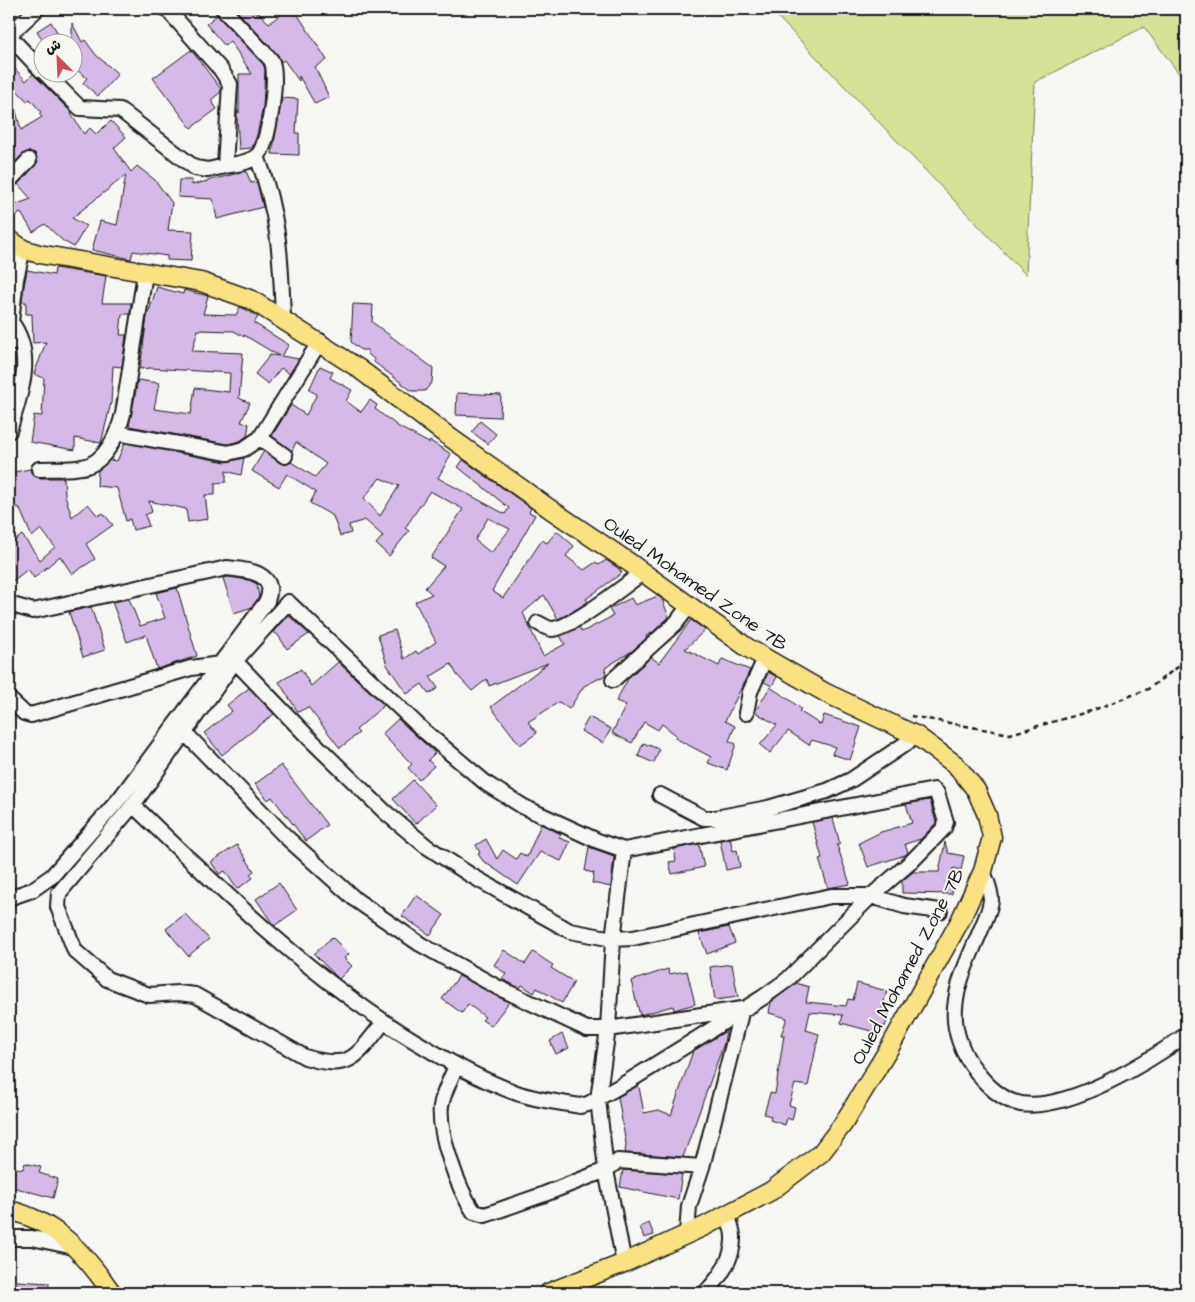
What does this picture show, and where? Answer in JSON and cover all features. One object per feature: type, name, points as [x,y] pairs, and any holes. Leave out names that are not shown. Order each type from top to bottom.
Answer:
[{"type":"main road","name":"Ouled Mohamed Zone 7B","points":[[16,244],[59,259],[201,282],[243,295],[320,342],[550,509],[765,658],[826,693],[917,736],[956,765],[976,790],[987,815],[992,837],[983,871],[960,921],[890,1048],[843,1124],[821,1153],[771,1191],[727,1214],[624,1263],[548,1293]]},
{"type":"main road","points":[[9,1210],[45,1224],[77,1248],[112,1293]]},
{"type":"street","points":[[32,60],[9,36],[37,9]]},
{"type":"street","points":[[167,9],[221,70],[230,84],[225,166]]},
{"type":"street","points":[[53,82],[80,108],[120,110],[195,168],[208,170],[257,156],[263,149],[268,125],[273,64],[223,9]]},
{"type":"street","points":[[257,156],[275,211],[281,250],[283,319]]},
{"type":"street","points":[[9,181],[29,160]]},
{"type":"street","points":[[9,345],[16,279],[16,244]]},
{"type":"street","points":[[38,469],[87,466],[106,451],[117,433],[123,414],[145,273]]},
{"type":"street","points":[[9,431],[21,386],[25,357],[19,334],[12,322]]},
{"type":"street","points":[[117,433],[228,453],[244,449],[260,438],[320,342]]},
{"type":"street","points":[[260,438],[285,456]]},
{"type":"street","points":[[9,604],[33,611],[227,568],[247,570],[261,574],[267,581],[270,594],[267,601],[121,797],[52,876],[32,890],[9,898]]},
{"type":"street","points":[[538,623],[550,629],[562,626],[594,608],[642,572]]},
{"type":"street","points":[[133,805],[206,876],[306,966],[383,1023],[456,1066],[517,1093],[580,1106],[598,1099],[787,980],[871,896],[912,861],[944,828],[946,822],[934,790],[624,850],[598,841],[524,807],[487,784],[424,731],[289,602],[235,661],[133,805],[59,893],[58,907],[75,951],[106,979],[149,995],[178,993],[195,995],[305,1057],[323,1063],[341,1063],[356,1056],[383,1023]]},
{"type":"street","points":[[614,680],[676,623],[689,606]]},
{"type":"street","points":[[746,713],[750,692],[765,658]]},
{"type":"street","points":[[235,661],[371,798],[426,846],[472,876],[570,931],[613,939],[633,938],[831,896],[871,896],[904,906],[940,911]]},
{"type":"street","points":[[9,699],[24,713],[31,715],[191,668],[220,664]]},
{"type":"street","points":[[185,733],[285,836],[364,906],[420,944],[497,987],[587,1029],[608,1029],[742,1009]]},
{"type":"street","points":[[660,795],[704,818],[715,818],[768,808],[827,791],[851,780],[917,736]]},
{"type":"street","points":[[624,850],[613,939],[608,1029],[598,1099],[606,1170],[624,1263]]},
{"type":"street","points":[[983,871],[990,900],[987,916],[960,981],[955,1008],[960,1043],[970,1064],[980,1077],[997,1092],[1009,1100],[1020,1104],[1059,1101],[1094,1089],[1163,1051],[1186,1035]]},
{"type":"street","points":[[687,1234],[689,1206],[702,1167],[742,1009]]},
{"type":"street","points":[[456,1066],[442,1105],[442,1122],[460,1188],[474,1212],[485,1215],[542,1196],[606,1170],[618,1162],[702,1167]]},
{"type":"street","points":[[705,1293],[718,1280],[729,1256],[733,1237],[727,1214]]},
{"type":"street","points":[[9,1238],[32,1238],[77,1248]]},
{"type":"path","points":[[907,716],[920,716],[1010,734],[1091,711],[1148,689],[1186,661]]},
{"type":"green space","points":[[770,9],[1186,9],[1186,83],[1144,27],[1035,82],[1026,275]]},
{"type":"building","points":[[235,9],[254,9],[269,23],[289,9],[294,9],[327,60],[315,67],[329,97],[315,104],[299,76],[299,81],[284,60],[281,62],[277,54]]},
{"type":"building","points":[[217,15],[263,64],[265,69],[263,107],[252,148],[239,149],[237,110],[239,113],[239,74],[252,74],[230,41],[225,46],[206,24]]},
{"type":"building","points":[[51,22],[57,32],[38,32]]},
{"type":"building","points":[[72,23],[77,32],[72,32]]},
{"type":"building","points":[[85,40],[96,55],[118,74],[98,96],[83,83],[87,78],[82,74],[82,42]]},
{"type":"building","points":[[191,50],[221,89],[221,92],[211,100],[217,109],[191,128],[153,78]]},
{"type":"building","points":[[9,62],[26,81],[32,75],[32,82],[41,82],[72,113],[84,134],[90,128],[96,134],[111,121],[126,137],[114,148],[131,172],[137,166],[155,180],[172,203],[168,230],[193,231],[191,261],[167,260],[167,256],[133,251],[131,259],[92,250],[100,221],[117,225],[126,175],[72,218],[86,226],[74,247],[63,241],[45,224],[33,232],[21,213],[12,217],[9,207],[31,199],[18,184],[38,162],[35,153],[27,152],[9,169],[9,95],[12,95],[21,130],[42,117],[39,114],[41,112],[30,99],[27,101],[9,82]]},
{"type":"building","points":[[282,98],[298,99],[296,133],[299,133],[299,155],[272,154]]},
{"type":"building","points":[[246,171],[251,183],[257,182],[263,207],[217,219],[213,199],[178,197],[179,180],[192,180],[192,185]]},
{"type":"building","points":[[55,268],[106,276],[102,303],[131,303],[130,314],[122,314],[120,335],[126,335],[122,367],[113,366],[111,403],[101,443],[75,438],[75,450],[30,442],[34,415],[42,416],[44,378],[34,374],[46,342],[33,343],[32,314],[26,314],[26,302],[22,302],[23,291],[27,270],[54,275]]},
{"type":"building","points":[[157,287],[183,294],[184,290],[208,296],[203,314],[236,315],[240,307],[247,310],[258,317],[254,323],[289,345],[281,356],[299,359],[290,374],[281,368],[268,384],[255,374],[270,355],[279,356],[234,331],[198,330],[192,351],[243,353],[239,398],[250,403],[241,422],[249,424],[247,436],[240,441],[228,444],[129,426],[138,380],[159,383],[154,409],[191,414],[195,388],[229,392],[230,373],[140,369],[147,317]]},
{"type":"building","points":[[353,304],[373,305],[372,322],[433,368],[432,382],[425,391],[412,391],[374,362],[374,359],[368,354],[368,350],[361,350],[351,342]]},
{"type":"building","points":[[320,366],[333,372],[330,378],[352,390],[346,401],[361,412],[370,400],[377,405],[375,409],[399,427],[429,443],[430,441],[451,454],[438,478],[505,514],[509,508],[458,467],[463,460],[531,508],[529,512],[535,515],[492,591],[503,598],[542,540],[547,543],[557,531],[574,546],[566,556],[584,570],[596,562],[599,565],[606,560],[618,568],[622,573],[586,599],[588,602],[558,619],[544,595],[523,613],[543,656],[565,644],[560,636],[579,627],[582,632],[613,616],[609,609],[631,598],[635,605],[658,596],[662,599],[669,617],[652,633],[646,636],[647,638],[632,651],[605,668],[606,675],[584,686],[569,709],[559,702],[528,722],[537,733],[520,745],[491,707],[548,663],[489,686],[487,679],[472,691],[457,675],[451,664],[430,677],[438,688],[429,694],[422,684],[407,694],[387,665],[378,635],[395,630],[404,659],[416,651],[418,654],[436,642],[415,602],[432,594],[425,588],[444,566],[431,558],[463,509],[430,491],[405,528],[409,531],[389,556],[376,544],[383,536],[365,520],[349,525],[351,533],[340,536],[333,516],[310,503],[316,492],[287,474],[279,487],[252,471],[264,451],[280,463],[291,462],[315,477],[326,464],[296,442],[292,451],[272,436],[291,405],[306,415],[317,394],[309,390]],"holes":[[[380,478],[399,486],[380,516],[364,498]],[[488,518],[510,529],[491,553],[475,540]]]},
{"type":"building","points":[[457,393],[501,395],[500,417],[456,415]]},
{"type":"building","points":[[480,421],[496,434],[488,444],[472,432]]},
{"type":"building","points":[[125,443],[226,462],[244,458],[241,475],[226,471],[226,482],[215,483],[215,495],[205,495],[208,519],[188,522],[186,509],[149,501],[152,512],[145,515],[149,526],[133,530],[130,519],[126,521],[117,488],[97,486],[98,470],[110,460],[117,461]]},
{"type":"building","points":[[30,469],[32,474],[39,478],[64,478],[65,495],[72,517],[88,504],[98,516],[103,513],[113,525],[86,544],[95,559],[72,574],[60,556],[34,578],[28,569],[9,584],[9,545],[22,535],[40,560],[55,547],[41,529],[32,537],[19,507],[9,512],[9,473]]},
{"type":"building","points":[[223,578],[249,580],[257,584],[259,597],[252,607],[234,613]]},
{"type":"building","points":[[177,588],[197,656],[157,669],[146,635],[127,642],[112,602],[129,599],[140,626],[165,618],[156,593]]},
{"type":"building","points":[[91,607],[105,650],[83,657],[69,612]]},
{"type":"building","points":[[288,615],[309,634],[287,649],[278,635],[273,632]]},
{"type":"building","points":[[691,620],[705,630],[685,649],[719,666],[722,659],[750,670],[725,721],[735,726],[729,741],[736,744],[727,770],[708,763],[711,757],[675,738],[676,735],[662,724],[658,730],[644,722],[632,743],[612,733],[626,705],[616,701],[629,677],[651,657],[659,663]]},
{"type":"building","points":[[338,662],[384,705],[356,730],[359,733],[340,748],[308,707],[298,712],[279,682],[301,669],[311,686]]},
{"type":"building","points":[[768,672],[777,677],[772,686],[764,682]]},
{"type":"building","points":[[770,687],[801,709],[799,711],[821,725],[824,715],[861,727],[850,760],[832,754],[835,747],[812,740],[809,745],[788,731],[770,753],[760,745],[777,725],[755,712]]},
{"type":"building","points":[[249,688],[274,714],[222,755],[204,733],[232,711],[227,705]]},
{"type":"building","points":[[589,717],[611,729],[603,743],[581,731]]},
{"type":"building","points":[[398,719],[435,753],[428,760],[434,766],[419,780],[408,768],[412,764],[382,734]]},
{"type":"building","points":[[643,743],[659,749],[654,763],[638,756]]},
{"type":"building","points":[[281,765],[327,825],[306,841],[272,797],[268,800],[255,784]]},
{"type":"building","points":[[413,780],[436,805],[416,824],[393,799]]},
{"type":"building","points":[[930,800],[936,823],[921,839],[905,844],[908,853],[905,855],[868,867],[859,843],[881,832],[912,823],[906,804]]},
{"type":"building","points":[[833,818],[840,844],[837,845],[850,884],[828,888],[819,859],[822,858],[812,822]]},
{"type":"building","points":[[541,824],[561,834],[559,838],[570,842],[561,861],[540,852],[518,885],[483,861],[478,854],[480,853],[476,845],[486,839],[497,859],[503,850],[516,859],[520,853],[527,857]]},
{"type":"building","points":[[730,838],[733,851],[737,850],[740,867],[726,870],[720,840]]},
{"type":"building","points":[[945,842],[948,853],[964,856],[961,870],[953,868],[952,894],[902,893],[902,881],[913,872],[939,872]]},
{"type":"building","points":[[699,844],[704,867],[672,874],[669,862],[676,861],[674,849]]},
{"type":"building","points":[[237,845],[254,871],[250,874],[253,878],[237,889],[225,871],[219,874],[211,862]]},
{"type":"building","points":[[589,847],[614,856],[611,887],[592,883],[594,873],[585,871]]},
{"type":"building","points":[[279,883],[297,910],[274,926],[256,899]]},
{"type":"building","points":[[416,895],[444,915],[430,935],[402,916]]},
{"type":"building","points":[[185,914],[209,939],[188,956],[166,929]]},
{"type":"building","points":[[729,927],[735,943],[707,954],[699,933]]},
{"type":"building","points":[[332,937],[349,954],[344,958],[352,966],[339,979],[314,954]]},
{"type":"building","points":[[504,950],[525,964],[533,952],[553,965],[551,968],[574,982],[562,1003],[537,988],[534,993],[522,985],[520,988],[502,979],[506,974],[494,965]]},
{"type":"building","points":[[732,964],[738,997],[715,1000],[710,967]]},
{"type":"building","points":[[668,969],[669,974],[687,971],[695,1004],[674,1010],[673,1006],[640,1015],[631,981]]},
{"type":"building","points":[[459,976],[509,1002],[491,1026],[482,1020],[485,1017],[468,1004],[462,1013],[442,999]]},
{"type":"building","points":[[796,983],[809,987],[806,1002],[846,1006],[848,999],[853,1000],[857,983],[887,991],[882,1008],[890,1010],[885,1027],[877,1025],[875,1032],[841,1023],[843,1015],[810,1012],[806,1030],[819,1034],[808,1086],[795,1084],[789,1105],[795,1107],[792,1120],[787,1118],[785,1125],[770,1120],[771,1116],[764,1114],[770,1093],[775,1094],[784,1035],[781,1035],[787,1018],[769,1013],[771,1002]]},
{"type":"building","points":[[726,1031],[724,1043],[683,1157],[625,1153],[626,1144],[618,1097],[637,1086],[639,1087],[644,1113],[659,1110],[671,1115],[693,1051]]},
{"type":"building","points":[[562,1034],[569,1048],[556,1054],[550,1041]]},
{"type":"building","points":[[25,1163],[41,1167],[39,1173],[58,1179],[53,1198],[9,1186],[9,1167],[23,1169]]},
{"type":"building","points":[[623,1170],[682,1174],[678,1199],[620,1187]]},
{"type":"building","points":[[649,1223],[654,1235],[644,1238],[640,1227]]},
{"type":"building","points":[[17,1281],[49,1283],[48,1293],[16,1293]]}]
